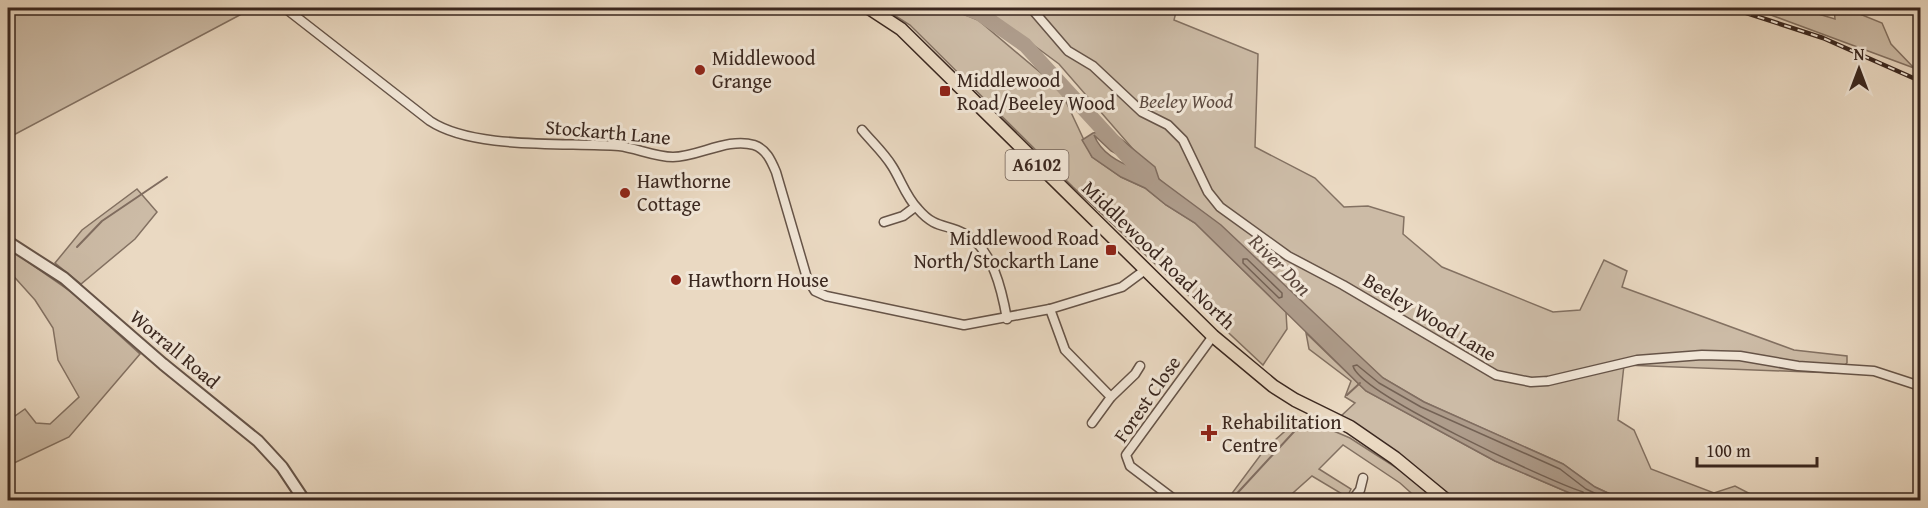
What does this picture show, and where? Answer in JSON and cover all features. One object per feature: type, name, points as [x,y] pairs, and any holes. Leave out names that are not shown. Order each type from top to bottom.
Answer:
[{"type":"main road","name":"Middlewood Road North","points":[[869,8],[901,29],[1213,336],[1273,386],[1295,400],[1350,427],[1395,458],[1446,501]]},
{"type":"street","name":"Stockarth Lane","points":[[285,8],[430,121],[452,132],[493,140],[620,146],[673,157],[737,144],[757,146],[764,151],[772,163],[807,278],[815,291],[826,296],[868,303],[953,324],[1007,319],[1050,309],[1122,287],[1145,270]]},
{"type":"street","name":"Beeley Wood Lane","points":[[1031,8],[1068,51],[1094,66],[1142,112],[1168,125],[1183,140],[1208,192],[1220,207],[1288,256],[1343,285],[1462,358],[1496,375],[1548,381],[1637,360],[1702,355],[1740,356],[1798,366],[1874,371],[1920,386]]},
{"type":"street","points":[[862,130],[884,154],[915,207],[934,224],[965,234],[981,249],[999,284],[1007,319]]},
{"type":"street","points":[[884,222],[903,216],[915,207]]},
{"type":"street","name":"Worrall Road","points":[[8,242],[64,278],[163,364],[258,441],[282,467],[304,501]]},
{"type":"street","points":[[1050,309],[1065,350],[1111,397]]},
{"type":"street","name":"Forest Close","points":[[1175,501],[1130,466],[1126,455],[1213,336]]},
{"type":"street","points":[[1092,423],[1111,397],[1135,374],[1140,366]]},
{"type":"street","points":[[1352,501],[1360,490],[1363,478]]},
{"type":"green space","points":[[8,8],[253,8],[8,138]]},
{"type":"green space","points":[[883,8],[948,8],[978,20],[1060,89],[1092,157],[1121,177],[1145,188],[1166,205],[1195,223],[1286,312],[1287,329],[1263,365],[1073,187],[910,25]]},
{"type":"green space","name":"Beeley Wood","points":[[1001,8],[1037,10],[1038,8],[1177,8],[1174,20],[1258,54],[1255,147],[1315,178],[1344,207],[1368,206],[1404,217],[1403,234],[1442,267],[1553,312],[1580,310],[1604,260],[1627,271],[1622,287],[1794,350],[1847,356],[1847,363],[1834,373],[1624,365],[1618,420],[1634,430],[1651,469],[1714,493],[1735,486],[1762,500],[1623,500],[1595,487],[1563,464],[1424,402],[1383,378],[1159,179],[1059,64],[993,15]]},
{"type":"green space","points":[[1752,8],[1798,8],[1835,19],[1834,8],[1845,8],[1882,23],[1891,44],[1914,68]]},
{"type":"green space","points":[[137,189],[157,212],[135,239],[81,284],[55,263],[82,230]]},
{"type":"green space","points":[[8,248],[74,294],[140,354],[69,437],[12,464],[8,456],[8,421],[25,409],[36,423],[50,424],[79,397],[58,360],[53,328],[35,300],[8,270]]},
{"type":"green space","points":[[1306,333],[1366,391],[1495,461],[1586,500],[1452,500],[1402,458],[1340,417],[1355,403],[1345,397],[1351,381],[1309,349]]},
{"type":"green space","points":[[1301,417],[1350,438],[1403,472],[1437,500],[1419,500],[1400,483],[1343,445],[1319,469],[1351,489],[1347,497],[1312,476],[1285,500],[1227,500],[1265,449]]},
{"type":"water","points":[[1110,130],[1155,167],[1159,179],[1221,225],[1383,378],[1424,402],[1563,464],[1595,487],[1623,500],[1586,500],[1495,461],[1366,391],[1195,223],[1166,205],[1145,188],[1121,177],[1092,157],[1082,140],[1093,133]],"holes":[[[1094,135],[1111,151],[1128,160],[1136,169],[1111,156],[1101,147]]]},
{"type":"waterway","name":"River Don","points":[[965,8],[979,13],[1025,45],[1149,180]]},
{"type":"waterway","points":[[77,247],[102,221],[167,177]]},
{"type":"waterway","points":[[1347,395],[1360,383]]},
{"type":"waterway","points":[[1231,500],[1302,423]]},
{"type":"railway","points":[[1731,8],[1823,38],[1920,81]]},
{"type":"place","name":"Middlewood Grange","points":[[700,70]]},
{"type":"place","name":"Middlewood Road/Beeley Wood","points":[[945,91]]},
{"type":"place","name":"Hawthorne Cottage","points":[[625,193]]},
{"type":"place","name":"Middlewood Road North/Stockarth Lane","points":[[1111,250]]},
{"type":"place","name":"Hawthorn House","points":[[676,280]]},
{"type":"place","name":"Rehabilitation Centre","points":[[1209,433]]}]
